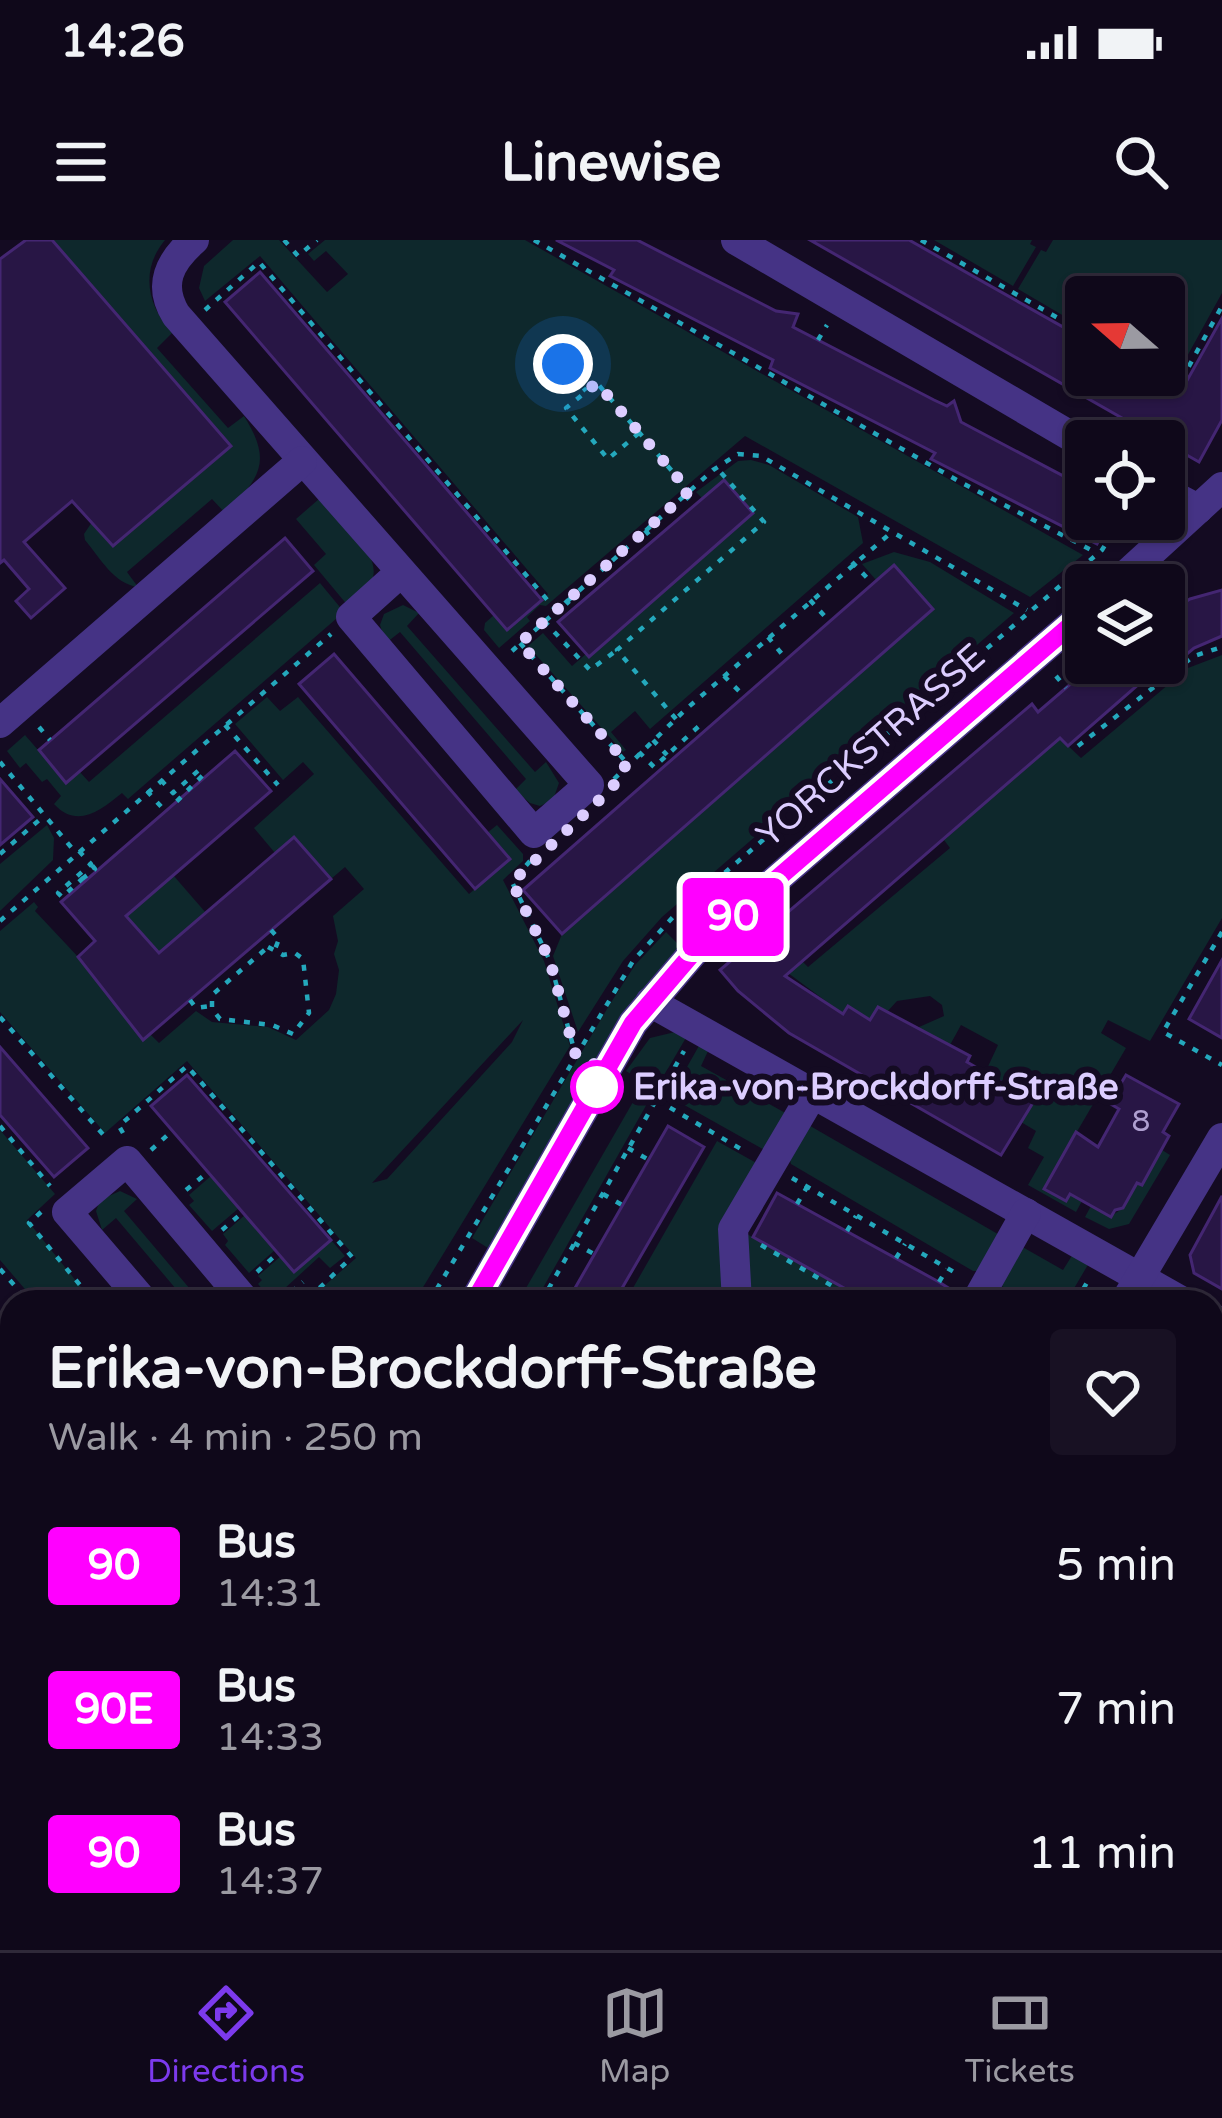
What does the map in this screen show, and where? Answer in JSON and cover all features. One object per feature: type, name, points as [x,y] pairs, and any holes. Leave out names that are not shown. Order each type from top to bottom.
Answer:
[{"type":"street","points":[[194,240],[169,268],[166,296],[189,313],[302,460],[589,785],[534,833],[351,617],[400,573]]},
{"type":"street","points":[[756,245],[1065,432]]},
{"type":"street","points":[[0,723],[302,460]]},
{"type":"street","points":[[1139,564],[1213,499]]},
{"type":"street","name":"YORCKSTRASSE","points":[[481,1290],[606,1071],[650,1002],[698,947],[1065,630]]},
{"type":"street","points":[[650,1002],[1025,1214],[1132,1290],[1222,1138]]},
{"type":"street","points":[[736,1290],[734,1228],[813,1093]]},
{"type":"street","points":[[134,1290],[63,1204],[127,1161],[246,1290]]},
{"type":"street","points":[[983,1290],[1025,1214]]},
{"type":"path","points":[[284,240],[298,256],[317,240]]},
{"type":"path","points":[[534,240],[855,416],[908,452],[1082,540],[1097,553]]},
{"type":"path","points":[[921,240],[1065,322]]},
{"type":"path","points":[[584,268],[589,257]]},
{"type":"path","points":[[189,313],[259,262],[555,609]]},
{"type":"path","points":[[1185,373],[1222,306]]},
{"type":"path","points":[[691,329],[695,320]]},
{"type":"path","points":[[818,340],[830,320]]},
{"type":"path","points":[[742,358],[747,347]]},
{"type":"path","points":[[544,384],[563,364],[586,391]]},
{"type":"path","points":[[639,433],[608,459],[566,408],[597,383],[639,433],[687,493],[694,505]]},
{"type":"path","points":[[908,452],[913,441]]},
{"type":"path","points":[[503,659],[687,493],[738,454],[760,456],[1029,612],[1065,620]]},
{"type":"path","points":[[544,622],[590,670],[764,522],[717,468]]},
{"type":"path","points":[[645,530],[654,541]]},
{"type":"path","points":[[612,788],[627,763],[652,740],[893,531]]},
{"type":"path","points":[[436,1290],[633,961],[674,917],[1097,553],[1106,540]]},
{"type":"path","points":[[853,562],[872,584]]},
{"type":"path","points":[[604,566],[613,576]]},
{"type":"path","points":[[565,600],[574,609]]},
{"type":"path","points":[[810,600],[829,621]]},
{"type":"path","points":[[0,921],[351,617]]},
{"type":"path","points":[[768,637],[786,659]]},
{"type":"path","points":[[520,643],[627,763]]},
{"type":"path","points":[[1078,746],[1194,656],[1222,647]]},
{"type":"path","points":[[616,650],[676,719]]},
{"type":"path","points":[[724,676],[744,697]]},
{"type":"path","points":[[1056,676],[1066,688]]},
{"type":"path","points":[[31,718],[50,740]]},
{"type":"path","points":[[225,724],[278,784]]},
{"type":"path","points":[[639,752],[654,767],[699,726],[704,731]]},
{"type":"path","points":[[652,740],[667,755]]},
{"type":"path","points":[[0,762],[45,815],[78,852],[91,864],[95,869],[62,897],[58,893],[91,864]]},
{"type":"path","points":[[161,780],[173,793],[199,770],[203,775],[174,804]]},
{"type":"path","points":[[147,791],[165,811]]},
{"type":"path","points":[[0,854],[45,815]]},
{"type":"path","points":[[533,859],[512,882],[550,961],[575,1053],[947,1269],[973,1290]]},
{"type":"path","points":[[271,930],[279,939],[275,949]]},
{"type":"path","points":[[1222,932],[1163,1032],[1222,1065]]},
{"type":"path","points":[[268,946],[275,949],[283,955],[295,953],[306,969],[309,1013],[293,1034],[272,1025],[220,1019],[211,1006],[212,995],[268,946]]},
{"type":"path","points":[[190,1000],[196,1008],[211,1006]]},
{"type":"path","points":[[0,1017],[115,1148]]},
{"type":"path","points":[[548,1289],[687,1046]]},
{"type":"path","points":[[125,1138],[119,1126],[187,1066],[352,1257],[317,1290]]},
{"type":"path","points":[[0,1126],[63,1204],[29,1223],[84,1290]]},
{"type":"path","points":[[142,1158],[172,1131]]},
{"type":"path","points":[[628,1148],[649,1160]]},
{"type":"path","points":[[177,1198],[208,1172]]},
{"type":"path","points":[[796,1204],[807,1187]]},
{"type":"path","points":[[603,1194],[622,1205]]},
{"type":"path","points":[[213,1238],[242,1212]]},
{"type":"path","points":[[847,1231],[856,1216]]},
{"type":"path","points":[[734,1228],[840,1290]]},
{"type":"path","points":[[574,1243],[594,1254]]},
{"type":"path","points":[[896,1258],[904,1244]]},
{"type":"path","points":[[248,1290],[278,1253]]},
{"type":"path","points":[[939,1282],[947,1269]]},
{"type":"path","points":[[1082,1290],[1091,1274]]},
{"type":"path","points":[[294,1290],[303,1282]]},
{"type":"green space","points":[[52,240],[165,240],[152,263],[150,287],[157,311],[172,333],[157,348],[228,428],[244,416],[258,446],[258,469],[247,490],[225,513],[212,499],[127,572],[138,587],[115,576],[84,534],[92,522],[113,546],[231,446]]},
{"type":"green space","points":[[233,240],[279,240],[327,292],[348,274],[326,251],[314,261],[308,254],[325,240],[525,240],[1083,555],[1065,564],[1065,569],[1030,597],[745,436],[546,606],[540,605],[527,617],[530,621],[499,648],[484,630],[485,623],[494,615],[507,630],[548,594],[260,256],[205,301],[199,288],[204,266]]},
{"type":"green space","points":[[934,240],[1032,240],[1030,244],[1036,247],[1013,286]]},
{"type":"green space","points":[[1053,240],[1222,240],[1222,293],[1185,360],[1185,276],[1065,276],[1065,317],[1018,289],[1041,250],[1046,252]]},
{"type":"green space","points":[[738,461],[769,465],[858,517],[863,543],[650,729],[635,711],[611,732],[626,750],[623,752],[528,646],[543,633],[572,666],[586,654],[590,657],[753,514],[724,480],[702,498],[696,492]]},
{"type":"green space","points":[[319,499],[370,556],[373,577],[349,607],[314,565],[326,554],[296,519]]},
{"type":"green space","points":[[894,552],[930,562],[1014,613],[662,917],[623,961],[578,1032],[553,956],[562,934],[932,609],[894,565],[876,580],[862,564]]},
{"type":"green space","points":[[320,583],[344,612],[128,799],[122,793],[88,815],[71,815],[54,804],[61,796],[47,779],[42,782],[26,763],[20,768],[7,751],[25,735],[66,782],[79,771],[89,782]]},
{"type":"green space","points":[[403,605],[419,613],[407,626],[535,772],[546,762],[559,783],[553,800],[540,806],[515,790],[526,779],[400,632],[386,643],[380,625],[384,614]]},
{"type":"green space","points":[[1222,655],[1222,918],[1150,1041],[1108,1020],[1101,1033],[1126,1048],[1044,1188],[1066,1201],[1070,1194],[1082,1201],[1076,1212],[1028,1185],[1044,1157],[1028,1148],[1036,1131],[1021,1122],[1034,1101],[985,1073],[998,1045],[961,1025],[950,1045],[941,1040],[937,1045],[910,1031],[944,1016],[942,1005],[930,996],[897,1001],[887,1012],[878,1007],[870,1020],[849,1006],[843,1014],[788,973],[802,961],[808,967],[950,848],[944,840],[1060,738],[1081,758],[1169,684],[1185,684],[1188,668]]},
{"type":"green space","points":[[267,697],[280,711],[298,697],[469,894],[510,859],[487,833],[497,825],[523,854],[523,861],[503,880],[544,961],[570,1046],[421,1290],[323,1287],[356,1258],[187,1061],[105,1133],[0,1012],[0,931],[34,902],[35,911],[143,1039],[150,1034],[159,1043],[196,1011],[212,1022],[268,1027],[296,1040],[329,1010],[339,970],[333,916],[364,889],[345,867],[331,879],[294,837],[275,853],[254,828],[314,774],[303,762],[283,780],[235,724]],"holes":[[[523,1020],[512,1042],[387,1179],[372,1183]]]},
{"type":"green space","points":[[47,825],[54,838],[53,860],[0,911],[0,864]]},
{"type":"green space","points":[[173,875],[206,913],[160,953],[126,916]]},
{"type":"green space","points":[[666,932],[680,946],[626,1012],[488,1248],[472,1238],[610,1004],[635,965]]},
{"type":"green space","points":[[675,1032],[687,1036],[656,1089],[626,1071],[650,1038]]},
{"type":"green space","points":[[700,1044],[709,1049],[701,1066],[789,1115],[768,1152],[670,1097]]},
{"type":"green space","points":[[637,1095],[648,1102],[542,1290],[525,1290]]},
{"type":"green space","points":[[805,1123],[1003,1237],[973,1271],[791,1164],[788,1152]]},
{"type":"green space","points":[[0,1130],[55,1194],[27,1220],[83,1290],[26,1290],[0,1260]]},
{"type":"green space","points":[[717,1141],[760,1165],[734,1290],[632,1290]]},
{"type":"green space","points":[[1162,1150],[1170,1155],[1129,1224],[1109,1229],[1085,1217],[1091,1206],[1110,1217],[1123,1208],[1134,1181],[1142,1184]]},
{"type":"green space","points":[[211,1176],[239,1208],[212,1231],[189,1205],[194,1201],[189,1195]]},
{"type":"green space","points":[[120,1191],[137,1199],[124,1211],[191,1290],[177,1290],[116,1218],[102,1230],[96,1211],[100,1200]]},
{"type":"green space","points":[[245,1215],[275,1250],[249,1273],[225,1245],[228,1241],[223,1234]]},
{"type":"green space","points":[[747,1234],[846,1290],[744,1290]]},
{"type":"green space","points":[[331,1240],[345,1256],[330,1268],[319,1257],[283,1290],[263,1290],[258,1284],[262,1280],[258,1276],[281,1256],[295,1271]]},
{"type":"green space","points":[[1019,1245],[1063,1270],[1073,1254],[1089,1263],[1073,1290],[1009,1290],[998,1284]]},
{"type":"building","points":[[26,240],[52,240],[231,446],[113,546],[72,501],[24,542],[65,588],[31,618],[16,601],[29,589],[4,560],[0,563],[0,259]]},
{"type":"building","points":[[556,240],[637,240],[776,311],[798,314],[793,327],[934,400],[947,406],[954,401],[961,422],[1065,477],[1065,528],[931,459],[935,453],[770,368],[773,360],[610,276],[614,270]]},
{"type":"building","points":[[810,240],[909,240],[1065,328],[1065,386]]},
{"type":"building","points":[[260,272],[542,600],[507,630],[225,302]]},
{"type":"building","points":[[1222,318],[1222,420],[1199,462],[1185,454],[1185,420],[1125,420],[1083,396],[1185,396],[1185,384]]},
{"type":"building","points":[[724,480],[753,513],[589,657],[558,622]]},
{"type":"building","points":[[285,538],[313,571],[66,783],[39,750]]},
{"type":"building","points":[[894,565],[933,609],[562,934],[523,890]]},
{"type":"building","points":[[1222,590],[1222,636],[1185,656],[1185,602]]},
{"type":"building","points":[[334,654],[510,859],[475,889],[299,684]]},
{"type":"building","points":[[1071,684],[1139,684],[1068,746],[1060,738],[785,976],[843,1014],[848,1006],[870,1020],[878,1007],[970,1056],[967,1062],[1034,1101],[1001,1155],[789,1033],[720,970],[1032,704],[1038,712]]},
{"type":"building","points":[[235,751],[271,791],[126,916],[159,953],[294,837],[331,879],[143,1040],[78,957],[95,941],[61,902]]},
{"type":"building","points":[[0,779],[33,817],[0,845]]},
{"type":"building","points":[[1222,960],[1222,1038],[1189,1019]]},
{"type":"building","points":[[0,1047],[88,1148],[54,1177],[0,1115]]},
{"type":"building","points":[[187,1075],[331,1240],[294,1272],[151,1106]]},
{"type":"building","points":[[1126,1075],[1179,1104],[1163,1132],[1169,1136],[1142,1185],[1137,1183],[1123,1208],[1111,1217],[1070,1194],[1066,1201],[1044,1189],[1076,1132],[1098,1147],[1119,1109],[1109,1103]]},
{"type":"building","points":[[668,1126],[704,1147],[621,1290],[574,1290]]},
{"type":"building","points":[[777,1193],[952,1290],[848,1290],[753,1237]]},
{"type":"building","points":[[1222,1196],[1222,1289],[1194,1273],[1190,1255]]},
{"type":"bus line","name":"90","points":[[481,1290],[633,1023],[698,947],[1065,630]]},
{"type":"place","name":"Erika-von-Brockdorff-Straße","points":[[597,1087]]},
{"type":"route","points":[[563,364],[586,391],[597,383],[689,491],[520,643],[627,763],[612,788],[512,882],[550,961],[575,1053],[606,1071],[592,1096],[597,1087]]}]
